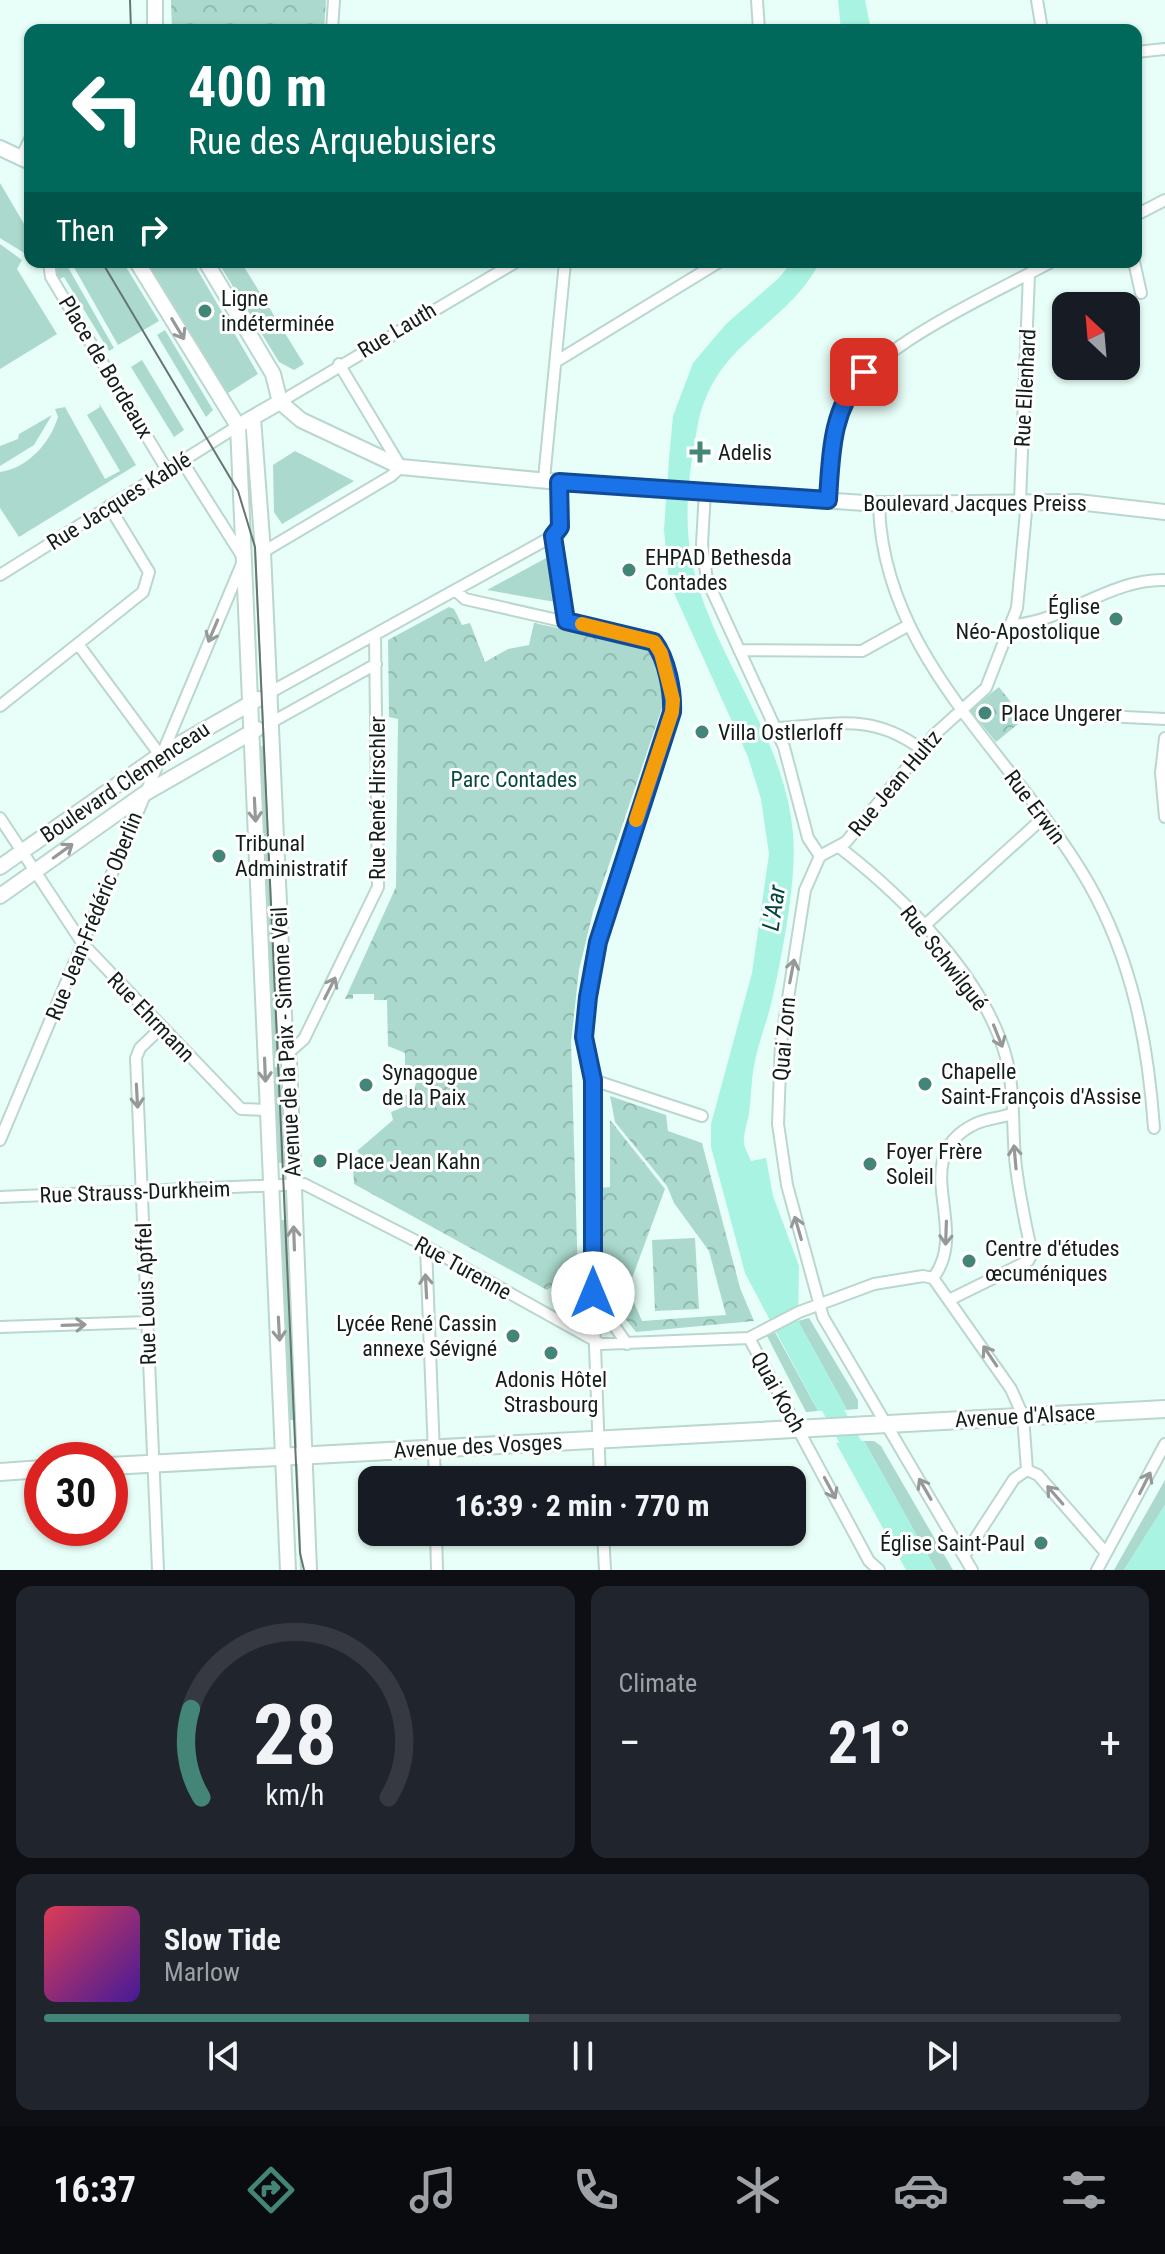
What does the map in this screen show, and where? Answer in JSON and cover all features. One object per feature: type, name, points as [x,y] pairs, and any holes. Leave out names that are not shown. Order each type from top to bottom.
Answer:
[{"type":"main road","points":[[155,0],[155,24]]},
{"type":"main road","points":[[0,148],[24,159]]},
{"type":"main road","points":[[141,268],[238,426],[280,402]]},
{"type":"main road","points":[[210,268],[273,374],[280,402],[301,420],[401,467]]},
{"type":"main road","name":"Avenue de la Paix - Simone Veil","points":[[253,418],[272,722],[309,1570]]},
{"type":"main road","name":"Avenue de la Paix - Simone Veil","points":[[238,426],[288,1570]]},
{"type":"main road","name":"Boulevard Jacques Preiss","points":[[401,467],[879,504],[1023,501],[1094,503],[1165,512]]},
{"type":"main road","name":"Boulevard Clemenceau","points":[[0,867],[160,755],[269,693]]},
{"type":"main road","name":"Boulevard Clemenceau","points":[[0,896],[144,794],[272,722]]},
{"type":"main road","name":"Avenue d'Alsace","points":[[865,1424],[1165,1409]]},
{"type":"main road","name":"Avenue des Vosges","points":[[128,1465],[865,1424]]},
{"type":"main road","points":[[0,1472],[24,1470]]},
{"type":"street","points":[[332,24],[334,0]]},
{"type":"street","points":[[757,0],[759,24]]},
{"type":"street","points":[[1037,0],[1041,24]]},
{"type":"street","points":[[1142,51],[1165,49]]},
{"type":"street","points":[[1142,212],[1165,200]]},
{"type":"street","name":"Place de Bordeaux","points":[[50,268],[54,282],[167,470]]},
{"type":"street","name":"Rue Lauth","points":[[280,402],[502,268]]},
{"type":"street","points":[[269,693],[553,536],[560,527],[546,460],[565,268]]},
{"type":"street","points":[[557,361],[709,268]]},
{"type":"street","points":[[828,500],[835,424],[847,395],[864,372],[896,347],[1040,268]]},
{"type":"street","points":[[1135,268],[1141,293]]},
{"type":"street","name":"Rue Ellenhard","points":[[1023,501],[1029,274]]},
{"type":"street","points":[[263,552],[391,476],[401,467],[339,364]]},
{"type":"street","name":"Rue Jacques Kablé","points":[[0,575],[238,426]]},
{"type":"street","points":[[182,461],[244,559]]},
{"type":"street","points":[[705,491],[704,569],[716,603],[776,728],[793,773],[808,838],[820,856],[839,847]]},
{"type":"street","name":"Rue Jean Hultz","points":[[839,847],[921,749],[986,688],[1013,625],[1022,575],[1023,501]]},
{"type":"street","name":"Rue Erwin","points":[[879,504],[885,564],[909,625],[962,711],[1044,817],[1089,885],[1122,958],[1149,1061],[1154,1128]]},
{"type":"street","points":[[0,706],[140,597],[149,578],[147,567],[109,506]]},
{"type":"street","points":[[553,536],[566,621]]},
{"type":"street","name":"Rue Jean-Frédéric Oberlin","points":[[0,1140],[244,559]]},
{"type":"street","points":[[1013,625],[1042,621],[1137,583],[1165,580]]},
{"type":"street","points":[[455,590],[465,599],[654,642],[661,653],[673,700],[672,712],[592,965],[584,1037],[593,1080],[594,1341],[599,1466]]},
{"type":"street","points":[[739,650],[862,651],[909,625]]},
{"type":"street","name":"Rue René Hirschler","points":[[288,1053],[304,1039],[378,887],[375,635]]},
{"type":"street","points":[[78,644],[160,755]]},
{"type":"street","points":[[272,722],[376,664]]},
{"type":"street","points":[[1105,716],[1165,719]]},
{"type":"street","points":[[776,728],[874,724],[894,731],[921,749]]},
{"type":"street","points":[[1165,738],[1161,773],[1165,817]]},
{"type":"street","points":[[924,926],[1044,817]]},
{"type":"street","name":"Rue Ehrmann","points":[[0,818],[83,944],[241,1109],[266,1110]]},
{"type":"street","name":"Rue Schwilgué","points":[[839,847],[924,926],[979,997],[1007,1063],[1015,1104],[1012,1114],[1018,1181],[1032,1254],[1028,1261],[951,1299]]},
{"type":"street","name":"Quai Zorn","points":[[820,856],[806,882],[786,1001],[778,1124],[787,1185],[819,1303],[972,1570]]},
{"type":"street","name":"Rue Louis Apffel","points":[[158,1570],[136,1058],[140,1048],[161,1028]]},
{"type":"street","points":[[593,1080],[702,1116]]},
{"type":"street","points":[[1012,1114],[969,1128],[945,1154],[940,1175],[947,1236],[942,1261],[933,1278],[951,1299],[1011,1389],[1023,1416],[1027,1470]]},
{"type":"street","name":"Rue Turenne","points":[[270,1186],[312,1187],[601,1344],[749,1338],[819,1303],[882,1281],[933,1278]]},
{"type":"street","name":"Rue Strauss-Durkheim","points":[[0,1197],[270,1186]]},
{"type":"street","points":[[426,1247],[435,1466]]},
{"type":"street","points":[[594,1312],[606,1314],[627,1344]]},
{"type":"street","points":[[0,1327],[148,1322]]},
{"type":"street","name":"Quai Koch","points":[[749,1338],[806,1428],[869,1561],[876,1569]]},
{"type":"street","points":[[1097,1570],[1165,1444]]},
{"type":"street","points":[[1027,1470],[1038,1475],[1106,1553]]},
{"type":"street","points":[[964,1556],[1014,1479],[1027,1470]]},
{"type":"street","points":[[436,1546],[437,1570]]},
{"type":"street","points":[[604,1546],[605,1570]]},
{"type":"green space","points":[[171,0],[326,0],[324,24],[172,24]]},
{"type":"green space","points":[[0,183],[24,224],[24,253],[0,238]]},
{"type":"green space","points":[[0,244],[22,260],[17,269],[57,334],[0,369]]},
{"type":"green space","points":[[56,268],[68,268],[114,348],[109,351],[64,277],[57,280]]},
{"type":"green space","points":[[74,268],[127,268],[159,321],[118,345]]},
{"type":"green space","points":[[151,268],[196,268],[258,374],[228,393]]},
{"type":"green space","points":[[222,268],[245,268],[304,364],[294,370],[279,362]]},
{"type":"green space","points":[[165,330],[213,410],[206,417],[157,335]]},
{"type":"green space","points":[[142,360],[184,430],[174,437],[131,367]]},
{"type":"green space","points":[[99,403],[136,465],[19,537],[0,508],[0,472],[29,460],[44,445],[58,417],[55,409],[65,407],[105,479],[120,471],[87,415],[100,407]]},
{"type":"green space","points":[[52,415],[34,445],[0,466],[0,446],[18,439],[19,434]]},
{"type":"green space","points":[[295,451],[354,481],[282,524],[274,512],[273,465]]},
{"type":"green space","points":[[548,557],[555,602],[487,590]]},
{"type":"green space","name":"Parc Contades","points":[[449,607],[454,609],[462,625],[470,623],[485,662],[508,649],[529,645],[534,623],[644,646],[655,659],[665,699],[593,912],[579,970],[571,1042],[578,1278],[564,1279],[547,1290],[354,1184],[353,1165],[362,1156],[357,1151],[393,1120],[391,1112],[406,1106],[405,1095],[413,1095],[416,1083],[412,1073],[405,1073],[405,1053],[388,1046],[387,1000],[374,1000],[374,994],[353,994],[353,999],[345,999],[396,887],[398,719],[389,717],[388,640]]},
{"type":"green space","points":[[999,687],[1024,719],[996,742],[970,710]]},
{"type":"green space","points":[[266,744],[279,1058],[272,1058],[258,748]]},
{"type":"green space","points":[[272,1067],[280,1067],[284,1163],[276,1163]]},
{"type":"green space","points":[[610,1096],[666,1115],[668,1131],[702,1143],[740,1288],[754,1321],[636,1332],[603,1291],[600,1188],[610,1187],[610,1120],[665,1189],[628,1289],[642,1321],[726,1315],[709,1251],[674,1203],[667,1186],[615,1122]]},
{"type":"green space","points":[[279,1220],[287,1220],[296,1420],[287,1420]]},
{"type":"green space","points":[[695,1238],[699,1309],[655,1311],[652,1240]]},
{"type":"green space","points":[[809,1318],[858,1400],[858,1409],[847,1410],[798,1321]]},
{"type":"green space","points":[[775,1332],[818,1411],[806,1412],[767,1336]]},
{"type":"green space","points":[[864,1441],[874,1441],[881,1446],[953,1570],[936,1570]]},
{"type":"green space","points":[[1165,1480],[1165,1505],[1124,1570],[1114,1570]]},
{"type":"water","points":[[838,0],[865,0],[870,24],[840,24]]},
{"type":"water","points":[[787,268],[816,268],[787,305],[733,356],[717,375],[705,399],[692,462],[688,529],[692,562],[702,597],[777,763],[793,834],[788,915],[773,996],[754,1066],[744,1144],[751,1161],[766,1158],[773,1196],[799,1266],[798,1321],[847,1410],[818,1411],[745,1273],[711,1147],[711,1124],[752,973],[769,854],[761,799],[748,757],[669,582],[664,530],[673,416],[693,363],[726,324]]},
{"type":"water","points":[[864,1441],[936,1570],[906,1570],[836,1443]]},
{"type":"water","points":[[1165,1505],[1165,1570],[1124,1570]]},
{"type":"waterway","name":"L'Aar","points":[[821,1388],[863,1465]]},
{"type":"tram line","points":[[130,0],[131,24]]},
{"type":"tram line","points":[[106,268],[238,491],[255,547],[300,1553],[304,1570]]},
{"type":"slow traffic","points":[[582,624],[649,640],[661,653],[673,700],[672,712],[636,820]]},
{"type":"place","name":"Ligne indéterminée","points":[[205,311]]},
{"type":"place","name":"Adelis","points":[[700,452]]},
{"type":"place","name":"EHPAD Bethesda Contades","points":[[629,570]]},
{"type":"place","name":"Église Néo-Apostolique","points":[[1116,619]]},
{"type":"place","name":"Place Ungerer","points":[[985,713]]},
{"type":"place","name":"Villa Ostlerloff","points":[[702,732]]},
{"type":"place","name":"Tribunal Administratif","points":[[219,856]]},
{"type":"place","name":"Chapelle Saint-François d'Assise","points":[[925,1084]]},
{"type":"place","name":"Synagogue de la Paix","points":[[366,1085]]},
{"type":"place","name":"Place Jean Kahn","points":[[320,1161]]},
{"type":"place","name":"Foyer Frère Soleil","points":[[870,1164]]},
{"type":"place","name":"Centre d'études œcuméniques","points":[[969,1261]]},
{"type":"place","name":"Lycée René Cassin annexe Sévigné","points":[[513,1336]]},
{"type":"place","name":"Adonis Hôtel Strasbourg","points":[[551,1353]]},
{"type":"place","name":"Église Saint-Paul","points":[[1041,1543]]},
{"type":"route","points":[[593,1293],[593,1080],[584,1037],[592,965],[672,712],[673,700],[661,653],[654,642],[566,621],[553,536],[560,527],[559,482],[828,500],[835,424],[847,395],[864,372]]}]
